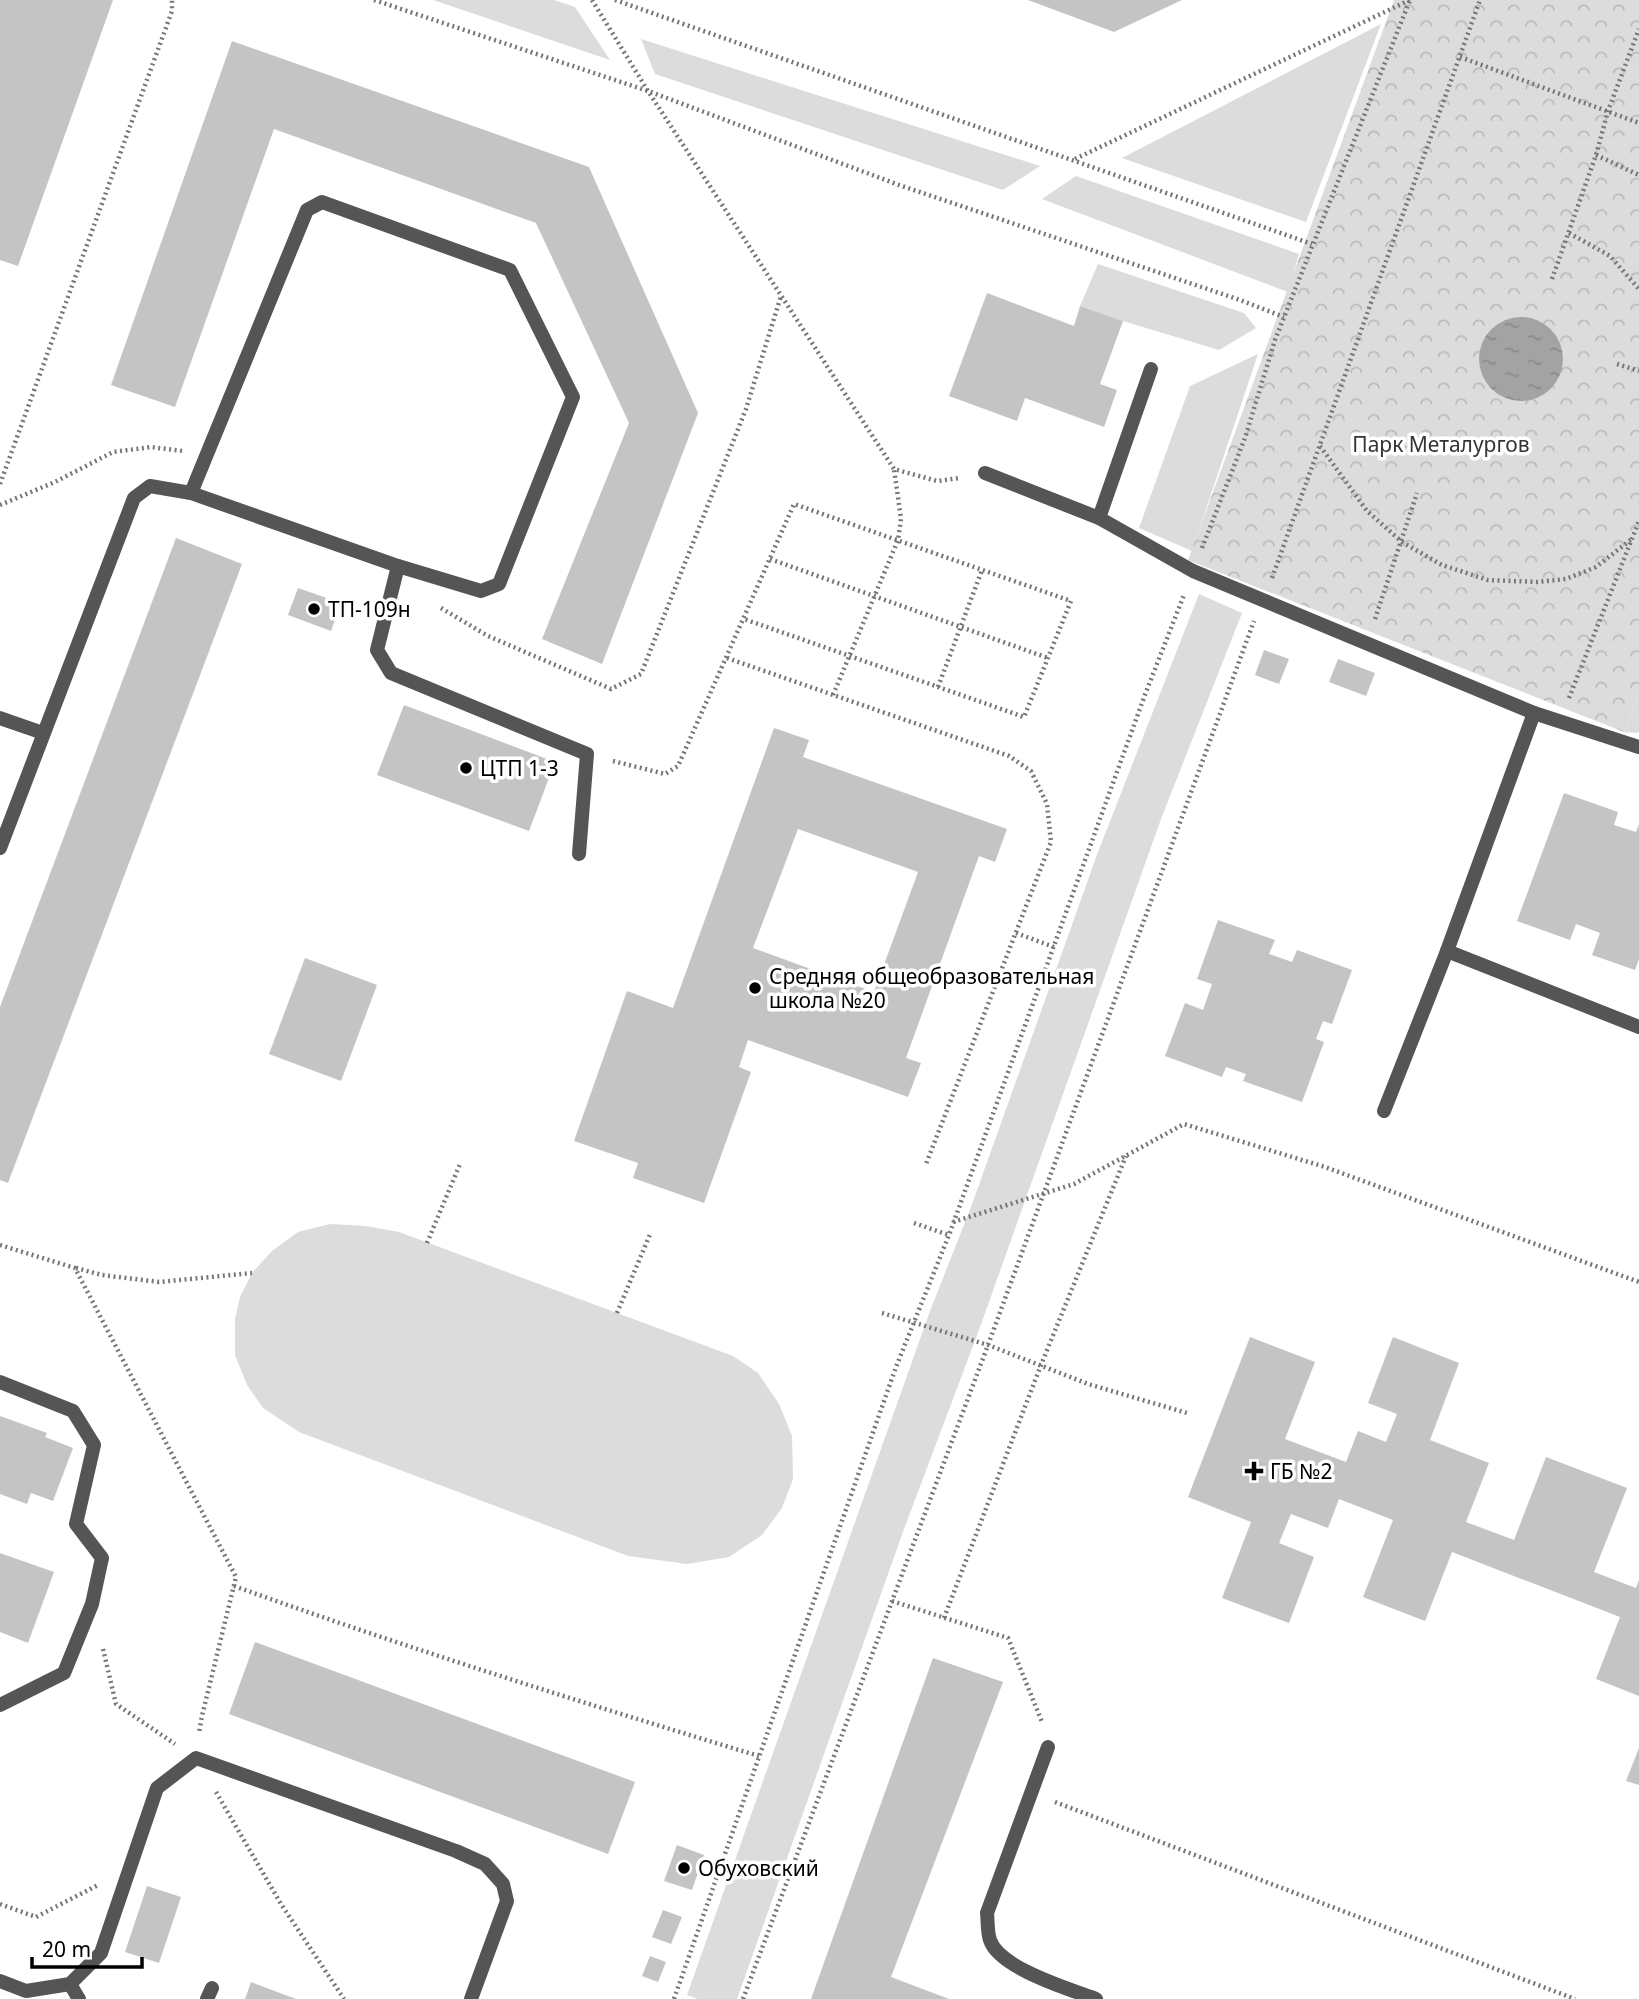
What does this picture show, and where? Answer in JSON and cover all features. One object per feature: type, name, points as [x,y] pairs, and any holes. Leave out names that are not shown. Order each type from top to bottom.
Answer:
[{"type":"lane","points":[[0,848],[134,498],[150,486],[191,493],[398,566],[481,591],[499,584],[573,397],[510,270],[322,202],[307,210],[191,493]]},
{"type":"lane","points":[[1098,518],[1151,369]]},
{"type":"lane","points":[[985,473],[1098,518],[1193,572],[1534,713],[1639,747]]},
{"type":"lane","points":[[398,566],[377,650],[391,673],[587,754],[579,853]]},
{"type":"lane","points":[[1384,1111],[1447,951],[1534,713]]},
{"type":"lane","points":[[0,718],[43,733]]},
{"type":"lane","points":[[1447,951],[1639,1027]]},
{"type":"lane","points":[[0,1382],[73,1411],[94,1445],[76,1524],[102,1558],[92,1604],[64,1673],[0,1705]]},
{"type":"lane","points":[[1048,1747],[987,1913],[990,1942],[1008,1962],[1096,1999]]},
{"type":"lane","points":[[0,1981],[26,1991],[70,1984],[101,1953],[157,1788],[195,1758],[443,1846],[485,1864],[503,1884],[507,1901],[471,1999]]},
{"type":"lane","points":[[70,1984],[79,1999]]},
{"type":"path","points":[[0,484],[173,11],[172,0]]},
{"type":"path","points":[[374,0],[648,91],[900,185],[1087,247],[1284,317]]},
{"type":"path","points":[[592,0],[648,91],[894,469],[901,519],[898,540],[833,695]]},
{"type":"path","points":[[615,0],[1312,244]]},
{"type":"path","points":[[1074,159],[1410,0]]},
{"type":"path","points":[[674,1999],[896,1367],[949,1235],[1146,692],[1245,438],[1284,317],[1410,0]]},
{"type":"path","points":[[743,1999],[988,1345],[1246,640],[1278,564],[1480,0]]},
{"type":"path","points":[[1552,279],[1596,155],[1608,111],[1639,29]]},
{"type":"path","points":[[1460,57],[1639,123]]},
{"type":"path","points":[[1596,155],[1639,175]]},
{"type":"path","points":[[1569,233],[1610,256],[1639,289]]},
{"type":"path","points":[[441,608],[488,636],[611,689],[641,674],[747,409],[781,296]]},
{"type":"path","points":[[1617,364],[1639,371]]},
{"type":"path","points":[[1320,445],[1367,511],[1402,542],[1442,565],[1488,580],[1536,582],[1566,579],[1596,567],[1633,538]]},
{"type":"path","points":[[0,505],[55,482],[113,452],[151,447],[207,454]]},
{"type":"path","points":[[894,469],[937,481],[985,473]]},
{"type":"path","points":[[1366,644],[1417,493]]},
{"type":"path","points":[[587,754],[665,774],[678,766],[794,505],[1071,601],[1024,717],[744,619]]},
{"type":"path","points":[[1560,722],[1639,521]]},
{"type":"path","points":[[770,559],[1048,658]]},
{"type":"path","points":[[938,687],[982,570]]},
{"type":"path","points":[[727,658],[1009,756],[1031,771],[1047,804],[1051,842],[926,1164]]},
{"type":"path","points":[[1016,933],[1054,947]]},
{"type":"path","points":[[953,1222],[1074,1184],[1184,1124],[1325,1167],[1639,1283]]},
{"type":"path","points":[[944,1618],[1041,1365],[1126,1156]]},
{"type":"path","points":[[427,1243],[460,1164]]},
{"type":"path","points":[[914,1223],[949,1235]]},
{"type":"path","points":[[617,1313],[652,1232]]},
{"type":"path","points":[[0,1245],[102,1275],[159,1282],[251,1273]]},
{"type":"path","points":[[75,1268],[236,1577],[202,1716],[195,1758]]},
{"type":"path","points":[[882,1313],[988,1345],[1088,1384],[1187,1413]]},
{"type":"path","points":[[234,1586],[613,1712],[759,1756]]},
{"type":"path","points":[[892,1601],[1008,1638],[1040,1713],[1048,1747]]},
{"type":"path","points":[[92,1604],[116,1704],[195,1758],[281,1904],[344,1999]]},
{"type":"path","points":[[1032,1794],[1575,1999]]},
{"type":"path","points":[[0,1903],[36,1917],[130,1869]]},
{"type":"green space","points":[[433,0],[554,0],[575,7],[610,60]]},
{"type":"green space","name":"Парк Металургов","points":[[1394,0],[1639,0],[1639,692],[1624,732],[1188,560]]},
{"type":"green space","points":[[1381,24],[1306,222],[1122,158]]},
{"type":"green space","points":[[641,39],[1040,166],[1003,190],[655,74]]},
{"type":"green space","points":[[1076,176],[1299,254],[1288,292],[1042,199]]},
{"type":"green space","points":[[1098,264],[1244,313],[1256,328],[1219,350],[1080,306]]},
{"type":"green space","points":[[1258,354],[1192,551],[1139,528],[1190,386]]},
{"type":"green space","points":[[1199,594],[1242,613],[1161,819],[737,1999],[698,1999],[687,1995],[930,1311],[971,1207],[1098,852]]},
{"type":"green space","points":[[1639,692],[1639,732],[1624,732]]},
{"type":"green space","points":[[330,1224],[366,1226],[399,1232],[733,1356],[758,1373],[779,1404],[792,1436],[793,1479],[782,1508],[762,1535],[729,1557],[687,1564],[628,1556],[299,1432],[263,1408],[247,1385],[235,1355],[235,1319],[240,1297],[252,1273],[272,1251],[298,1232]]},
{"type":"water","points":[[1513,317],[1529,317],[1545,324],[1556,335],[1563,351],[1560,375],[1551,389],[1529,401],[1513,401],[1497,394],[1486,383],[1479,367],[1479,351],[1486,335],[1497,324]]},
{"type":"building","points":[[0,0],[113,0],[18,266],[0,260]]},
{"type":"building","points":[[1028,0],[1182,0],[1114,32]]},
{"type":"building","points":[[232,41],[589,167],[698,413],[602,664],[542,639],[629,423],[536,223],[274,129],[175,407],[111,385]]},
{"type":"building","points":[[987,293],[1074,326],[1080,306],[1123,321],[1100,384],[1117,390],[1104,427],[1025,398],[1017,421],[949,396]]},
{"type":"building","points":[[176,538],[242,564],[8,1183],[0,1180],[0,1007]]},
{"type":"building","name":"ТП-109н","points":[[298,588],[341,603],[331,631],[288,615]]},
{"type":"building","points":[[1264,650],[1289,659],[1279,684],[1255,675]]},
{"type":"building","points":[[1338,659],[1375,673],[1366,696],[1329,682]]},
{"type":"building","name":"ЦТП 1-3","points":[[404,705],[555,762],[529,831],[377,775]]},
{"type":"building","points":[[774,728],[809,740],[803,757],[1007,829],[995,862],[979,856],[906,1058],[921,1063],[908,1097],[748,1040],[739,1067],[751,1072],[704,1203],[633,1178],[638,1163],[574,1141],[627,991],[673,1008]],"holes":[[[798,829],[918,872],[874,992],[753,948]]]},
{"type":"building","points":[[1564,793],[1618,812],[1614,825],[1636,832],[1639,824],[1639,959],[1635,970],[1592,955],[1600,933],[1576,924],[1570,940],[1517,921]]},
{"type":"building","points":[[1218,920],[1275,940],[1269,954],[1292,962],[1297,950],[1352,970],[1332,1024],[1323,1021],[1316,1039],[1324,1042],[1302,1102],[1243,1081],[1246,1074],[1226,1067],[1222,1077],[1165,1056],[1185,1003],[1203,1010],[1212,984],[1197,979]]},
{"type":"building","points":[[305,958],[377,985],[341,1081],[269,1054]]},
{"type":"building","points":[[1250,1337],[1315,1362],[1285,1439],[1346,1462],[1358,1431],[1386,1442],[1397,1414],[1368,1403],[1393,1337],[1459,1363],[1430,1440],[1489,1463],[1466,1522],[1514,1540],[1546,1457],[1627,1488],[1594,1572],[1636,1588],[1639,1580],[1639,1696],[1596,1679],[1620,1617],[1452,1552],[1425,1621],[1363,1597],[1393,1520],[1339,1499],[1328,1528],[1291,1514],[1279,1543],[1314,1557],[1289,1623],[1222,1598],[1251,1522],[1188,1497]]},
{"type":"building","points":[[0,1416],[47,1433],[45,1437],[73,1448],[53,1501],[31,1493],[27,1504],[0,1494]]},
{"type":"building","points":[[0,1553],[54,1572],[28,1643],[0,1632]]},
{"type":"building","points":[[255,1642],[635,1782],[608,1854],[229,1714]]},
{"type":"building","points":[[933,1658],[1003,1682],[891,1977],[949,1999],[811,1999]]},
{"type":"building","points":[[1639,1748],[1639,1785],[1626,1781]]},
{"type":"building","name":"Обуховский","points":[[677,1845],[704,1855],[692,1890],[664,1881]]},
{"type":"building","points":[[147,1886],[181,1897],[159,1963],[125,1952]]},
{"type":"building","points":[[663,1910],[682,1917],[671,1944],[652,1937]]},
{"type":"building","points":[[650,1956],[666,1962],[658,1982],[642,1976]]},
{"type":"building","points":[[251,1982],[296,1999],[245,1999]]},
{"type":"place","name":"ТП-109н","points":[[314,609]]},
{"type":"place","name":"ЦТП 1-3","points":[[466,768]]},
{"type":"place","name":"Средняя общеобразовательная школа №20","points":[[755,988]]},
{"type":"place","name":"ГБ №2","points":[[1254,1471]]},
{"type":"place","name":"Обуховский","points":[[684,1868]]}]
